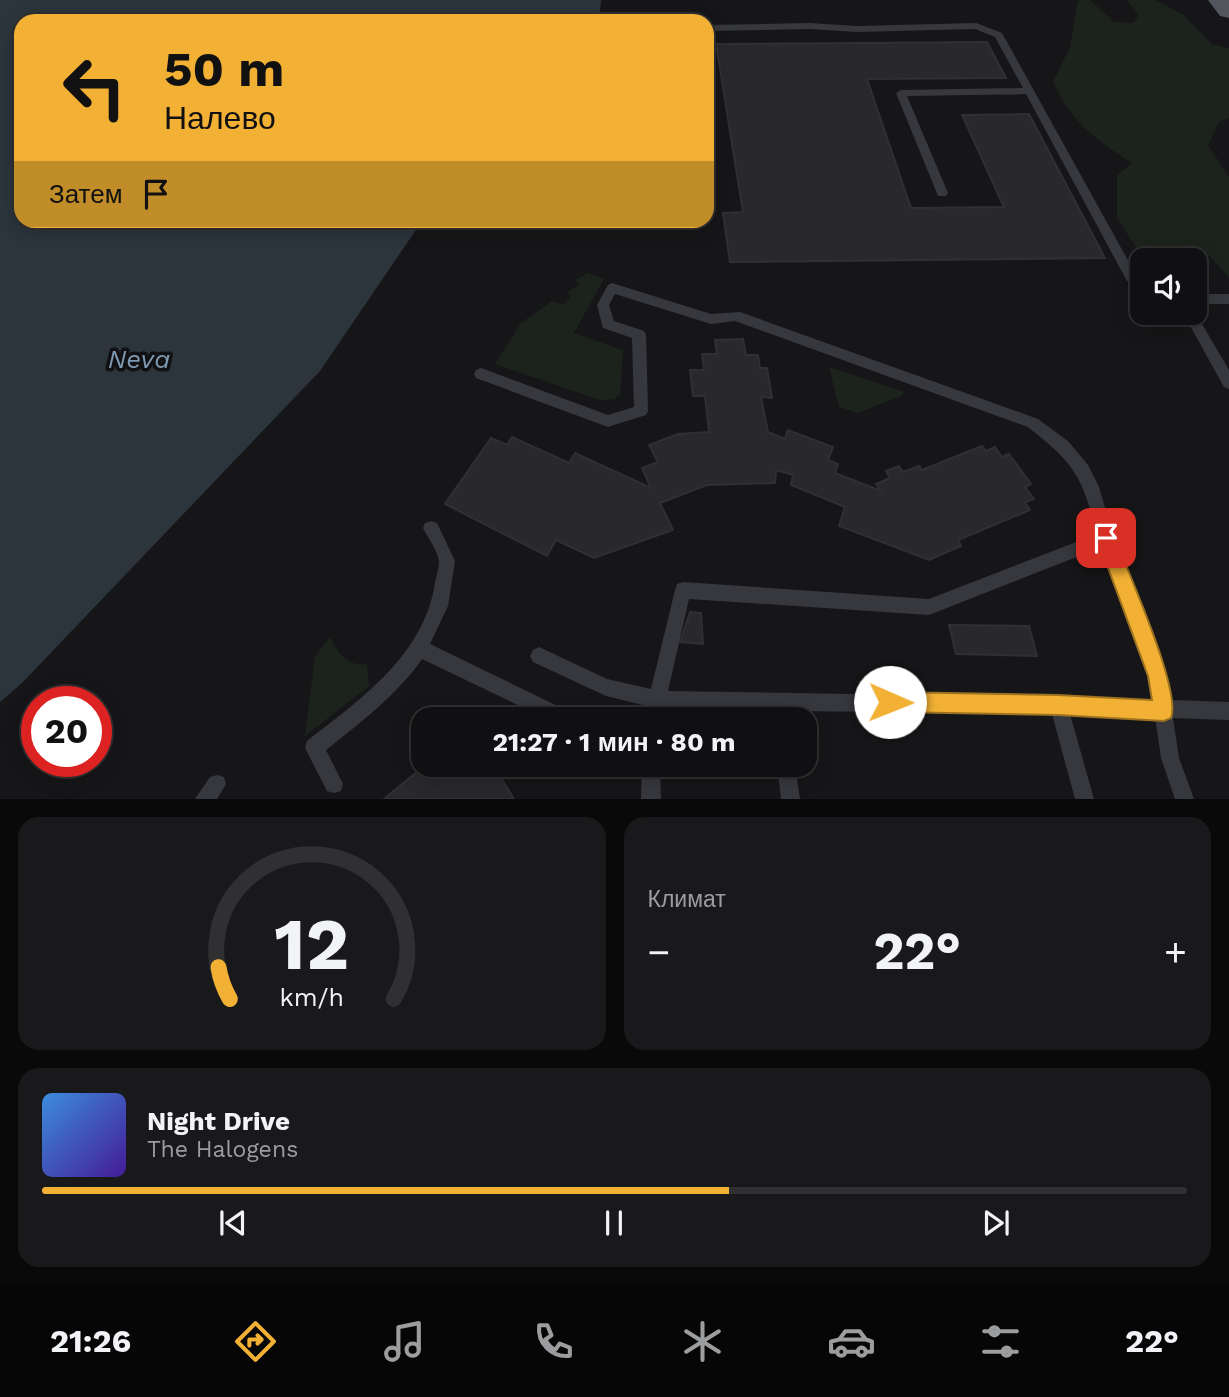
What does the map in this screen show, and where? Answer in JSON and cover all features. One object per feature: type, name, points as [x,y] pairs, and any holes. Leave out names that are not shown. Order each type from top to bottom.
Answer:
[{"type":"main road","points":[[1220,0],[1229,11]]},
{"type":"lane","points":[[714,28],[809,26],[857,30],[976,26],[999,35],[1130,276]]},
{"type":"lane","points":[[942,193],[901,93],[1029,91]]},
{"type":"lane","points":[[481,374],[608,421],[641,411],[639,335],[608,324],[603,314],[603,305],[612,288],[711,319],[735,316],[1033,423],[1063,446],[1083,470],[1094,492],[1106,538],[1158,676],[1170,758],[1185,799]]},
{"type":"lane","points":[[1207,299],[1229,299]]},
{"type":"lane","points":[[1196,325],[1229,383]]},
{"type":"lane","points":[[334,784],[314,748],[365,707],[406,667],[419,648],[440,606],[447,561],[431,527]]},
{"type":"lane","points":[[656,707],[683,590],[929,607],[1106,538]]},
{"type":"lane","points":[[419,648],[541,707]]},
{"type":"lane","points":[[539,656],[606,687],[657,700],[1229,710]]},
{"type":"lane","points":[[779,701],[780,707]]},
{"type":"lane","points":[[1058,705],[1086,799]]},
{"type":"lane","points":[[651,777],[651,799]]},
{"type":"lane","points":[[787,777],[790,799]]},
{"type":"lane","points":[[204,799],[217,784]]},
{"type":"shaded area","points":[[1090,0],[1114,22],[1133,23],[1139,15],[1127,0],[1156,0],[1183,15],[1212,44],[1229,48],[1229,118],[1219,122],[1208,145],[1229,177],[1229,277],[1207,256],[1207,248],[1137,248],[1117,218],[1117,175],[1132,163],[1076,119],[1053,82],[1070,47],[1078,1]]},
{"type":"shaded area","points":[[588,273],[604,279],[574,333],[623,350],[620,395],[614,399],[600,400],[495,364],[521,323],[552,301],[563,305],[571,296],[566,294],[579,284],[576,280]]},
{"type":"shaded area","points":[[829,367],[904,392],[901,396],[858,413],[839,407]]},
{"type":"shaded area","points":[[330,637],[349,661],[367,664],[369,686],[305,736],[315,657]]},
{"type":"water","name":"Neva","points":[[0,0],[601,0],[600,14],[14,14],[14,228],[417,228],[320,371],[22,683],[0,702]]},
{"type":"building","points":[[987,42],[1006,78],[867,79],[911,208],[1004,207],[962,115],[1029,114],[1105,258],[730,262],[723,213],[743,212],[716,44]]},
{"type":"building","points":[[743,339],[746,355],[758,355],[760,368],[767,368],[772,398],[761,397],[768,432],[785,439],[788,430],[833,447],[828,460],[838,464],[835,473],[881,491],[876,484],[890,478],[886,471],[899,466],[903,472],[919,466],[922,470],[982,446],[986,451],[995,447],[1002,457],[1009,454],[1031,484],[1025,487],[1034,499],[1025,502],[1030,510],[958,540],[961,546],[929,560],[839,526],[845,507],[791,485],[793,475],[776,470],[775,483],[707,485],[660,503],[673,530],[594,558],[556,540],[547,556],[445,504],[491,438],[507,445],[512,437],[569,463],[575,453],[651,488],[642,468],[658,462],[649,445],[678,434],[709,432],[705,396],[693,396],[690,370],[704,370],[702,354],[717,354],[715,340]]},
{"type":"building","points":[[690,612],[701,613],[703,644],[680,642]]},
{"type":"building","points":[[949,625],[1029,626],[1037,656],[956,654]]},
{"type":"building","points":[[411,777],[500,777],[514,799],[384,799]]},
{"type":"route","points":[[890,702],[1164,710],[1158,676],[1106,538]]}]
